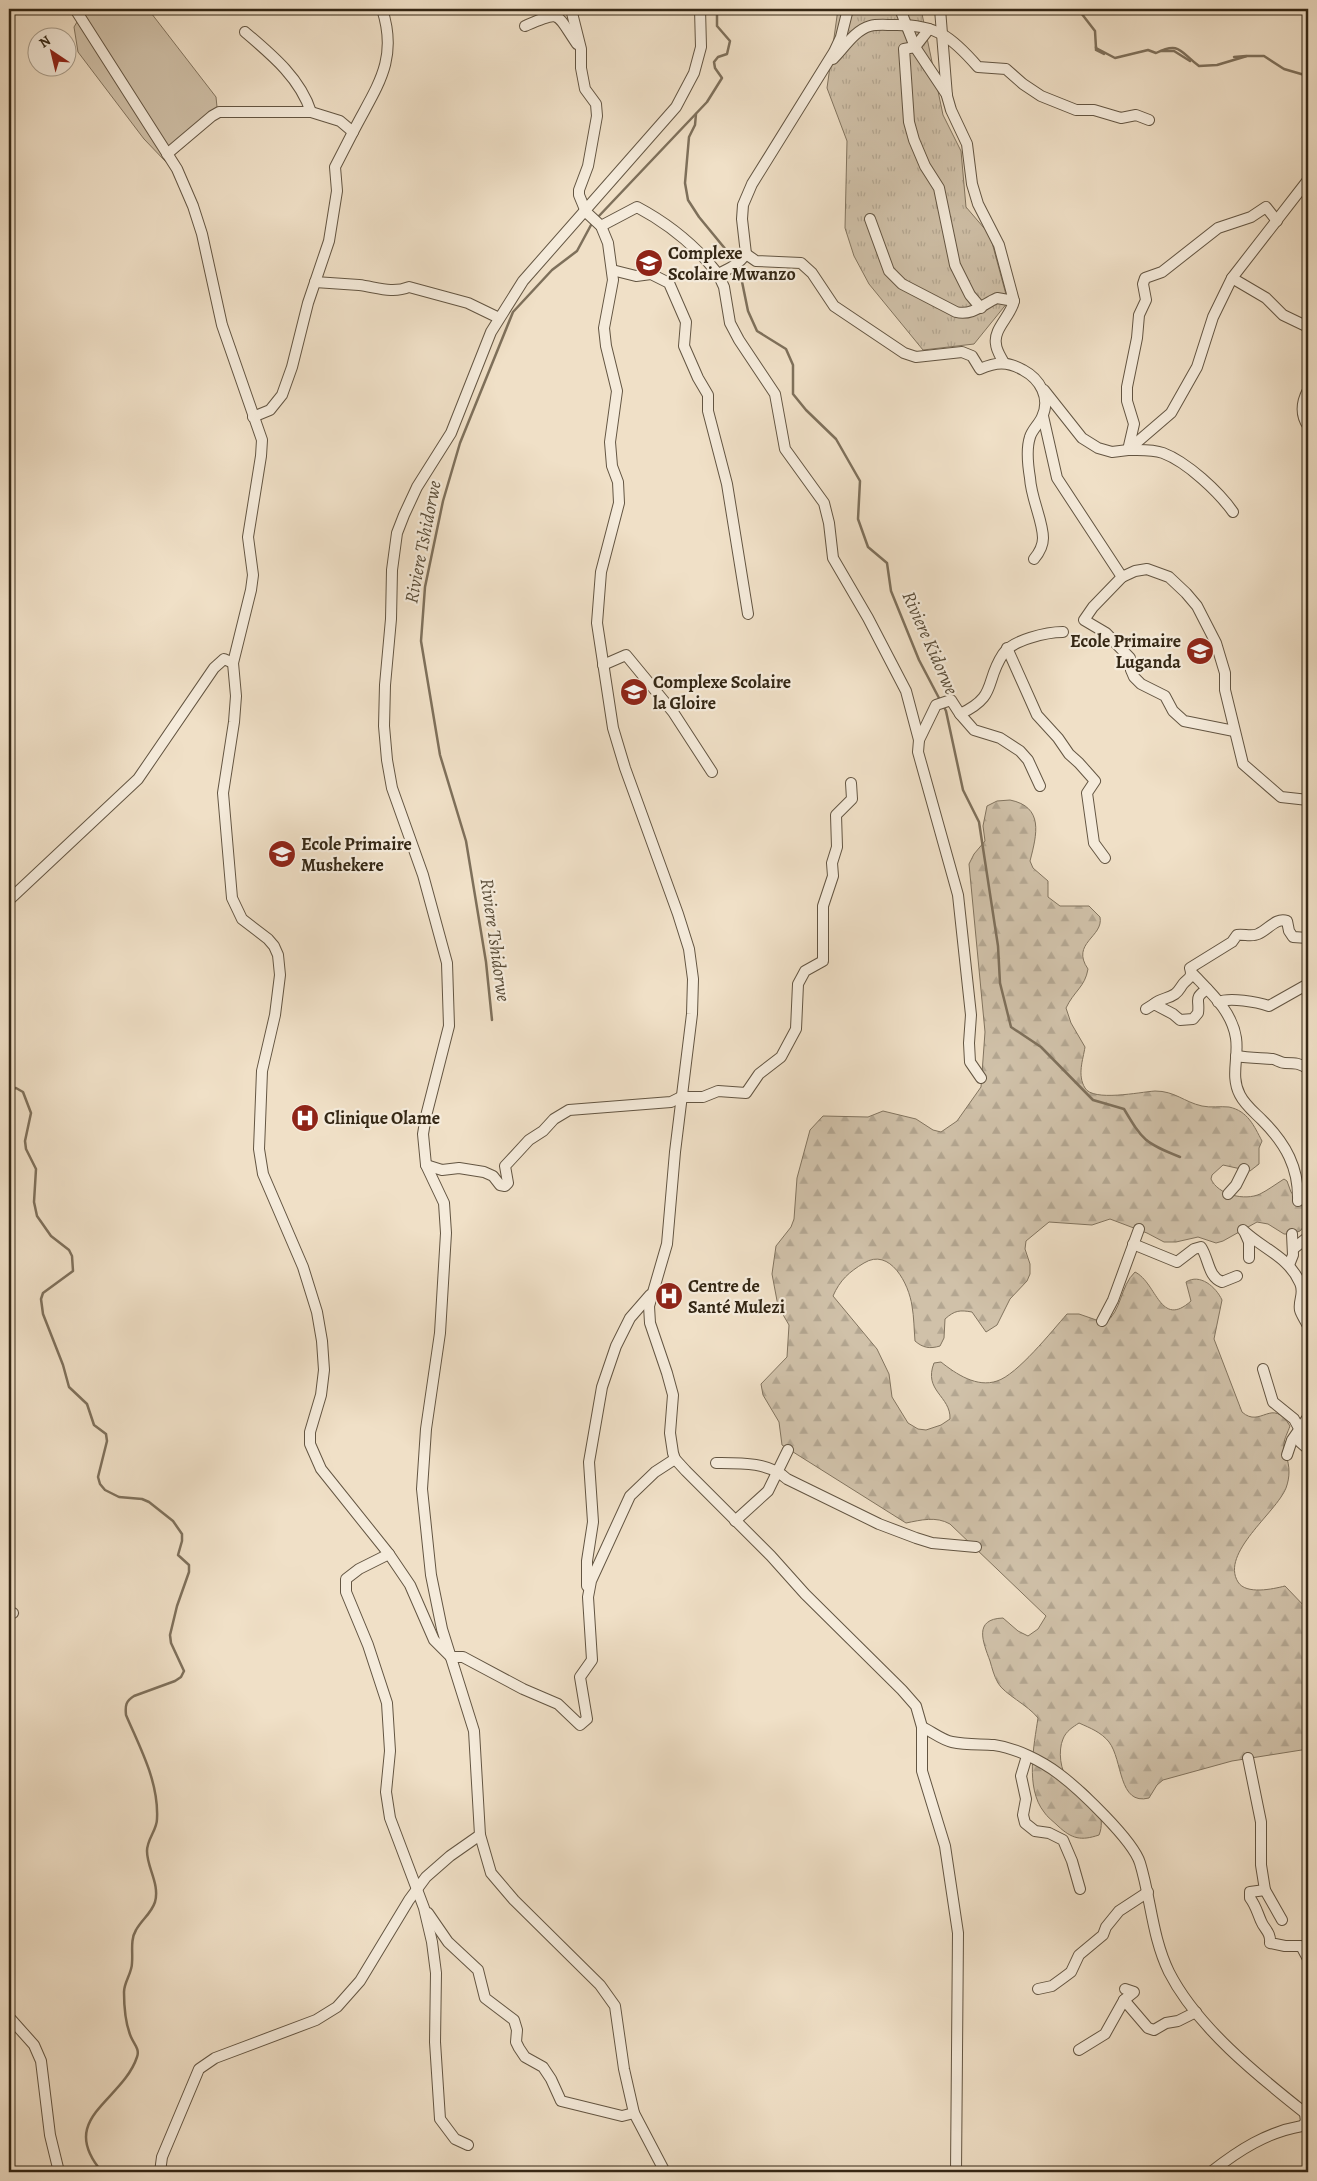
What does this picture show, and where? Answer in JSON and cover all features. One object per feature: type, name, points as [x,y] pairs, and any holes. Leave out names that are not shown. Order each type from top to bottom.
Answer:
[{"type":"street","points":[[75,9],[177,169],[193,206],[202,234],[222,325],[262,440],[248,537],[253,575],[252,590],[233,663],[236,696],[223,793],[227,856],[232,898],[236,910],[242,918],[268,939],[274,946],[278,956],[280,975],[275,1015],[262,1071],[259,1149],[263,1174],[303,1267],[317,1312],[324,1370],[321,1395],[310,1432],[310,1444],[321,1469],[389,1554],[410,1585],[434,1640],[450,1657],[463,1657],[523,1689],[558,1704],[580,1725],[587,1719],[580,1677],[592,1660],[587,1560],[593,1522],[589,1462],[602,1387],[616,1346],[630,1318],[652,1293]]},
{"type":"street","points":[[253,417],[270,410],[282,395],[292,367],[315,282],[329,241],[337,191],[335,167],[388,60],[387,31],[382,9]]},
{"type":"street","points":[[571,9],[581,49],[581,68],[586,89],[596,104],[597,116],[588,166],[578,190],[586,212],[601,226],[608,243],[613,280],[604,328],[606,346],[617,391],[610,442],[612,466],[618,482],[619,503],[606,548],[598,595],[597,624],[615,736],[689,949],[693,979],[692,1014],[681,1097],[667,1244],[649,1306],[650,1323],[673,1395],[670,1433],[675,1459],[771,1556],[811,1601],[916,1706],[922,1726],[922,1771],[944,1846],[958,1932],[956,2172]]},
{"type":"street","points":[[665,2172],[634,2113],[624,2069],[615,2006],[600,1984],[514,1900],[491,1873],[480,1835],[474,1731],[442,1629],[431,1575],[422,1489],[426,1429],[440,1333],[446,1233],[444,1203],[426,1165],[423,1134],[448,1026],[447,963],[423,875],[392,788],[384,726],[385,685],[391,619],[392,570],[396,534],[404,515],[417,487],[451,433],[491,332],[523,282],[676,107],[694,73],[700,47],[700,9]]},
{"type":"street","points":[[745,256],[742,219],[746,198],[770,153],[824,69],[841,37],[848,9]]},
{"type":"street","points":[[900,9],[915,47],[947,96]]},
{"type":"street","points":[[940,9],[947,96],[951,110],[967,144],[972,169],[972,184],[976,197],[999,245],[1014,301],[1012,310],[998,330],[996,344],[1004,363]]},
{"type":"street","points":[[525,26],[552,14],[558,16],[581,49]]},
{"type":"street","points":[[824,69],[855,34],[870,26],[906,25],[942,33],[957,43],[978,67],[1006,69],[1041,96],[1076,110],[1094,110],[1121,118],[1136,115],[1149,120]]},
{"type":"street","points":[[929,29],[915,47],[904,48],[908,122],[925,166],[939,188],[955,265],[970,295],[981,308]]},
{"type":"street","points":[[245,32],[277,59],[306,97],[311,112]]},
{"type":"street","points":[[167,154],[219,112],[311,112],[340,121],[353,132]]},
{"type":"street","points":[[1128,450],[1164,420],[1181,397],[1197,367],[1213,317],[1232,278],[1308,180]]},
{"type":"street","points":[[601,226],[637,207],[651,214],[687,240],[718,274],[724,288],[730,323],[774,394],[785,449],[824,503],[829,523],[833,558],[868,618],[906,691],[919,740],[918,752],[958,895],[971,1015],[970,1062],[981,1078]]},
{"type":"street","points":[[1128,450],[1134,424],[1127,401],[1127,387],[1138,338],[1139,315],[1146,300],[1145,278],[1162,272],[1196,244],[1228,223],[1251,217],[1266,207],[1277,222]]},
{"type":"street","points":[[870,219],[889,272],[902,284],[956,312],[964,314],[981,308],[997,298],[1014,301]]},
{"type":"street","points":[[718,274],[732,267],[745,256]]},
{"type":"street","points":[[745,256],[756,261],[801,263],[812,273],[834,306],[904,353],[916,357],[962,352],[972,356],[980,369],[993,363],[1004,363],[1029,373],[1082,438],[1098,448],[1112,452],[1149,450],[1162,453],[1176,460],[1214,488],[1233,512]]},
{"type":"street","points":[[612,270],[636,276],[651,274],[669,283],[686,322],[684,346],[698,378],[708,395],[708,411],[727,484],[748,614]]},
{"type":"street","points":[[1232,278],[1266,298],[1284,315],[1308,327]]},
{"type":"street","points":[[315,282],[360,285],[380,290],[400,290],[409,287],[468,303],[499,318]]},
{"type":"street","points":[[1043,389],[1045,399],[1043,416],[1057,478],[1122,577]]},
{"type":"street","points":[[1308,390],[1302,407],[1304,420],[1308,426]]},
{"type":"street","points":[[1034,559],[1040,550],[1043,538],[1032,497],[1028,456],[1030,436],[1043,416]]},
{"type":"street","points":[[1234,731],[1184,721],[1173,710],[1165,696],[1141,684],[1134,677],[1130,658],[1106,633],[1084,620],[1093,607],[1122,577],[1146,569],[1169,577],[1178,583],[1197,606],[1216,643],[1221,659],[1234,731],[1243,764],[1281,797],[1308,800]]},
{"type":"street","points":[[960,714],[979,704],[986,695],[1002,654],[1007,648],[1034,636],[1063,632]]},
{"type":"street","points":[[1007,648],[1037,715],[1058,738],[1069,754],[1079,762],[1095,781],[1086,793],[1094,843],[1105,858]]},
{"type":"street","points":[[603,665],[626,655],[673,712],[712,772]]},
{"type":"street","points":[[9,900],[138,779],[214,668],[224,659],[233,663]]},
{"type":"street","points":[[919,740],[936,705],[951,700],[974,730],[1000,738],[1020,751],[1028,760],[1040,786]]},
{"type":"street","points":[[426,1165],[442,1170],[460,1168],[484,1172],[492,1176],[500,1185],[505,1186],[508,1182],[505,1166],[554,1118],[569,1110],[671,1102],[681,1097],[703,1097],[718,1091],[746,1093],[758,1074],[781,1057],[796,1029],[798,984],[805,971],[823,961],[823,906],[833,876],[832,863],[837,847],[836,816],[852,799],[851,783]]},
{"type":"street","points":[[1301,1199],[1293,1161],[1238,1093],[1234,1071],[1236,1038],[1226,1011],[1192,973],[1190,968],[1232,942],[1237,935],[1259,934],[1278,921],[1287,921],[1289,931],[1293,937],[1308,938]]},
{"type":"street","points":[[1192,973],[1190,979],[1174,995],[1160,999],[1150,1007],[1173,1014],[1180,1020],[1193,1019],[1198,1013],[1198,995],[1207,989]]},
{"type":"street","points":[[1218,1002],[1226,999],[1255,1002],[1269,1006],[1308,984]]},
{"type":"street","points":[[1236,1056],[1275,1059],[1284,1063],[1301,1064],[1308,1069]]},
{"type":"street","points":[[1255,1128],[1260,1118]]},
{"type":"street","points":[[1228,1194],[1244,1169]]},
{"type":"street","points":[[1102,1321],[1113,1300],[1138,1229]]},
{"type":"street","points":[[1248,1258],[1249,1242],[1243,1230],[1289,1265],[1306,1294],[1295,1310],[1307,1324]]},
{"type":"street","points":[[1289,1265],[1293,1255],[1292,1234]]},
{"type":"street","points":[[1293,1249],[1308,1237]]},
{"type":"street","points":[[1133,1244],[1177,1262],[1194,1249],[1201,1247],[1207,1255],[1212,1274],[1216,1280],[1222,1282],[1237,1276]]},
{"type":"street","points":[[1263,1369],[1274,1402],[1294,1419],[1300,1430],[1300,1442],[1308,1449]]},
{"type":"street","points":[[1287,1455],[1292,1440],[1308,1417]]},
{"type":"street","points":[[736,1521],[768,1491],[788,1450]]},
{"type":"street","points":[[588,1597],[591,1581],[630,1496],[656,1472],[675,1459]]},
{"type":"street","points":[[716,1463],[742,1463],[778,1471],[787,1479],[900,1532],[932,1543],[976,1547]]},
{"type":"street","points":[[389,1554],[359,1569],[346,1580],[346,1592],[368,1644],[387,1703],[390,1751],[386,1792],[390,1818],[424,1908],[436,1973],[434,2042],[440,2119],[455,2139],[468,2145]]},
{"type":"street","points":[[922,1726],[951,1742],[996,1746],[1027,1756],[1057,1772],[1080,1790],[1116,1828],[1140,1860],[1148,1892],[1154,1934],[1169,1972],[1196,2012],[1227,2045],[1307,2113],[1306,2122],[1302,2126],[1280,2130],[1264,2138],[1228,2159],[1211,2172]]},
{"type":"street","points":[[1027,1756],[1021,1776],[1026,1799],[1023,1815],[1025,1823],[1035,1831],[1049,1833],[1063,1840],[1080,1889]]},
{"type":"street","points":[[1248,1758],[1262,1822],[1261,1864],[1265,1890],[1282,1920]]},
{"type":"street","points":[[160,2172],[162,2157],[199,2069],[215,2058],[316,2020],[337,2007],[360,1980],[416,1889],[426,1877],[450,1856],[480,1835]]},
{"type":"street","points":[[1265,1890],[1250,1892],[1250,1898],[1257,1908],[1262,1924],[1267,1928],[1270,1943],[1285,1946],[1305,1946],[1308,1959]]},
{"type":"street","points":[[1038,1989],[1052,1986],[1064,1978],[1070,1972],[1079,1954],[1103,1934],[1106,1927],[1119,1911],[1148,1892]]},
{"type":"street","points":[[424,1908],[448,1942],[478,1970],[485,1998],[514,2020],[517,2030],[516,2042],[524,2057],[543,2067],[561,2101],[622,2116],[634,2113]]},
{"type":"street","points":[[1079,2050],[1105,2034],[1124,1994],[1148,2028],[1154,2030],[1166,2023],[1178,2022],[1196,2012]]},
{"type":"street","points":[[9,2016],[34,2045],[41,2061],[50,2135],[59,2172]]},
{"type":"green space","points":[[97,9],[148,9],[216,97],[218,117],[166,162],[144,139],[78,52],[78,28],[74,27],[80,17]]},
{"type":"green space","points":[[838,9],[921,9],[943,115],[961,151],[966,207],[990,235],[1008,302],[974,344],[923,350],[869,284],[854,256],[845,228],[847,141],[827,88]]},
{"type":"green space","points":[[1010,800],[1021,804],[1033,815],[1036,832],[1030,861],[1033,868],[1048,881],[1048,897],[1060,906],[1089,906],[1100,917],[1100,924],[1085,946],[1083,953],[1088,969],[1087,975],[1066,1008],[1071,1023],[1085,1047],[1081,1078],[1085,1088],[1097,1095],[1162,1091],[1202,1106],[1236,1109],[1250,1120],[1262,1141],[1259,1148],[1259,1164],[1250,1171],[1223,1165],[1212,1175],[1211,1179],[1214,1185],[1226,1193],[1247,1197],[1260,1194],[1284,1179],[1287,1181],[1291,1192],[1308,1214],[1305,1225],[1300,1231],[1292,1234],[1284,1234],[1268,1224],[1257,1222],[1216,1243],[1198,1237],[1176,1242],[1164,1242],[1147,1233],[1110,1219],[1092,1225],[1049,1222],[1026,1241],[1025,1249],[1030,1264],[1030,1274],[1027,1281],[1010,1299],[997,1325],[986,1332],[972,1312],[955,1312],[945,1319],[944,1338],[940,1346],[936,1347],[930,1348],[915,1341],[913,1310],[907,1288],[897,1270],[882,1260],[873,1259],[854,1270],[842,1281],[833,1296],[877,1349],[889,1374],[892,1397],[908,1423],[918,1429],[926,1430],[941,1425],[950,1419],[946,1404],[934,1387],[932,1380],[934,1363],[941,1362],[953,1371],[974,1381],[989,1383],[997,1381],[1024,1362],[1067,1314],[1079,1314],[1105,1323],[1115,1312],[1126,1284],[1135,1272],[1149,1285],[1165,1307],[1172,1310],[1181,1308],[1191,1301],[1186,1282],[1197,1279],[1202,1280],[1216,1290],[1222,1300],[1214,1339],[1242,1412],[1255,1417],[1272,1413],[1278,1414],[1284,1417],[1290,1426],[1284,1445],[1289,1468],[1286,1488],[1243,1546],[1236,1559],[1234,1571],[1238,1582],[1247,1589],[1260,1590],[1285,1586],[1308,1610],[1308,1749],[1232,1761],[1163,1780],[1157,1785],[1149,1798],[1139,1799],[1126,1789],[1117,1759],[1109,1742],[1099,1733],[1079,1723],[1064,1736],[1060,1755],[1066,1776],[1070,1781],[1088,1791],[1098,1808],[1101,1822],[1099,1835],[1087,1838],[1077,1838],[1063,1830],[1047,1816],[1038,1802],[1034,1791],[1032,1766],[1038,1718],[998,1683],[983,1639],[984,1627],[987,1622],[994,1619],[1003,1618],[1018,1631],[1028,1636],[1038,1629],[1046,1616],[950,1524],[934,1519],[906,1523],[782,1445],[779,1422],[763,1395],[761,1384],[787,1357],[789,1325],[778,1306],[772,1274],[776,1246],[791,1227],[794,1219],[797,1178],[810,1130],[823,1116],[868,1117],[883,1111],[916,1119],[933,1130],[941,1132],[957,1121],[981,1087],[985,1032],[969,864],[974,854],[985,841],[983,826],[987,806],[997,801]]},
{"type":"waterway","points":[[598,217],[707,102],[722,78],[715,68],[714,62],[718,57],[727,54],[730,41],[717,26],[717,9]]},
{"type":"waterway","points":[[1078,9],[1095,31],[1096,48],[1115,58],[1148,50],[1156,53],[1170,48],[1179,50],[1199,66],[1217,65],[1247,56],[1264,56],[1284,69],[1308,76]]},
{"type":"waterway","points":[[1096,47],[1096,50],[1104,54]]},
{"type":"waterway","points":[[1161,51],[1174,51],[1190,61]]},
{"type":"waterway","points":[[1234,57],[1246,56]]},
{"type":"waterway","name":"Riviere Kidorwe","points":[[696,114],[695,125],[689,137],[685,183],[688,200],[699,217],[736,262]]},
{"type":"waterway","name":"Riviere Tshidorwe","points":[[492,1020],[486,962],[466,841],[440,755],[421,641],[425,587],[443,501],[460,443],[513,312],[552,270],[577,251],[591,225]]},
{"type":"waterway","name":"Riviere Kidorwe","points":[[739,267],[748,311],[757,331],[786,349],[793,365],[793,394],[806,410],[836,439],[860,481],[858,519],[868,547],[887,563],[891,591],[919,660],[940,700]]},
{"type":"waterway","name":"Riviere Kidorwe","points":[[943,705],[946,711],[963,790],[979,822],[998,946],[1000,983],[1011,1027],[1041,1047],[1093,1100],[1124,1109],[1146,1140],[1180,1157]]},
{"type":"waterway","points":[[9,1090],[16,1088],[23,1092],[31,1113],[25,1141],[26,1149],[36,1169],[34,1202],[37,1216],[51,1236],[69,1250],[72,1256],[73,1271],[43,1293],[41,1299],[43,1314],[63,1365],[69,1387],[87,1404],[94,1425],[106,1434],[107,1441],[98,1477],[100,1484],[105,1490],[119,1497],[142,1499],[149,1502],[173,1521],[182,1534],[178,1555],[189,1565],[189,1572],[177,1606],[170,1635],[171,1643],[184,1671],[181,1677],[175,1681],[134,1696],[126,1706],[126,1715],[148,1766],[155,1792],[157,1823],[147,1851],[155,1882],[156,1895],[151,1910],[134,1934],[132,1942],[132,1967],[124,1988],[126,2020],[138,2054],[129,2073],[97,2111],[89,2124],[86,2138],[90,2153],[102,2172]]},
{"type":"place","name":"Complexe Scolaire Mwanzo","points":[[649,263]]},
{"type":"place","name":"Ecole Primaire Luganda","points":[[1200,651]]},
{"type":"place","name":"Complexe Scolaire la Gloire","points":[[634,692]]},
{"type":"place","name":"Ecole Primaire Mushekere","points":[[282,854]]},
{"type":"place","name":"Clinique Olame","points":[[305,1118]]},
{"type":"place","name":"Centre de Santé Mulezi","points":[[669,1296]]}]
